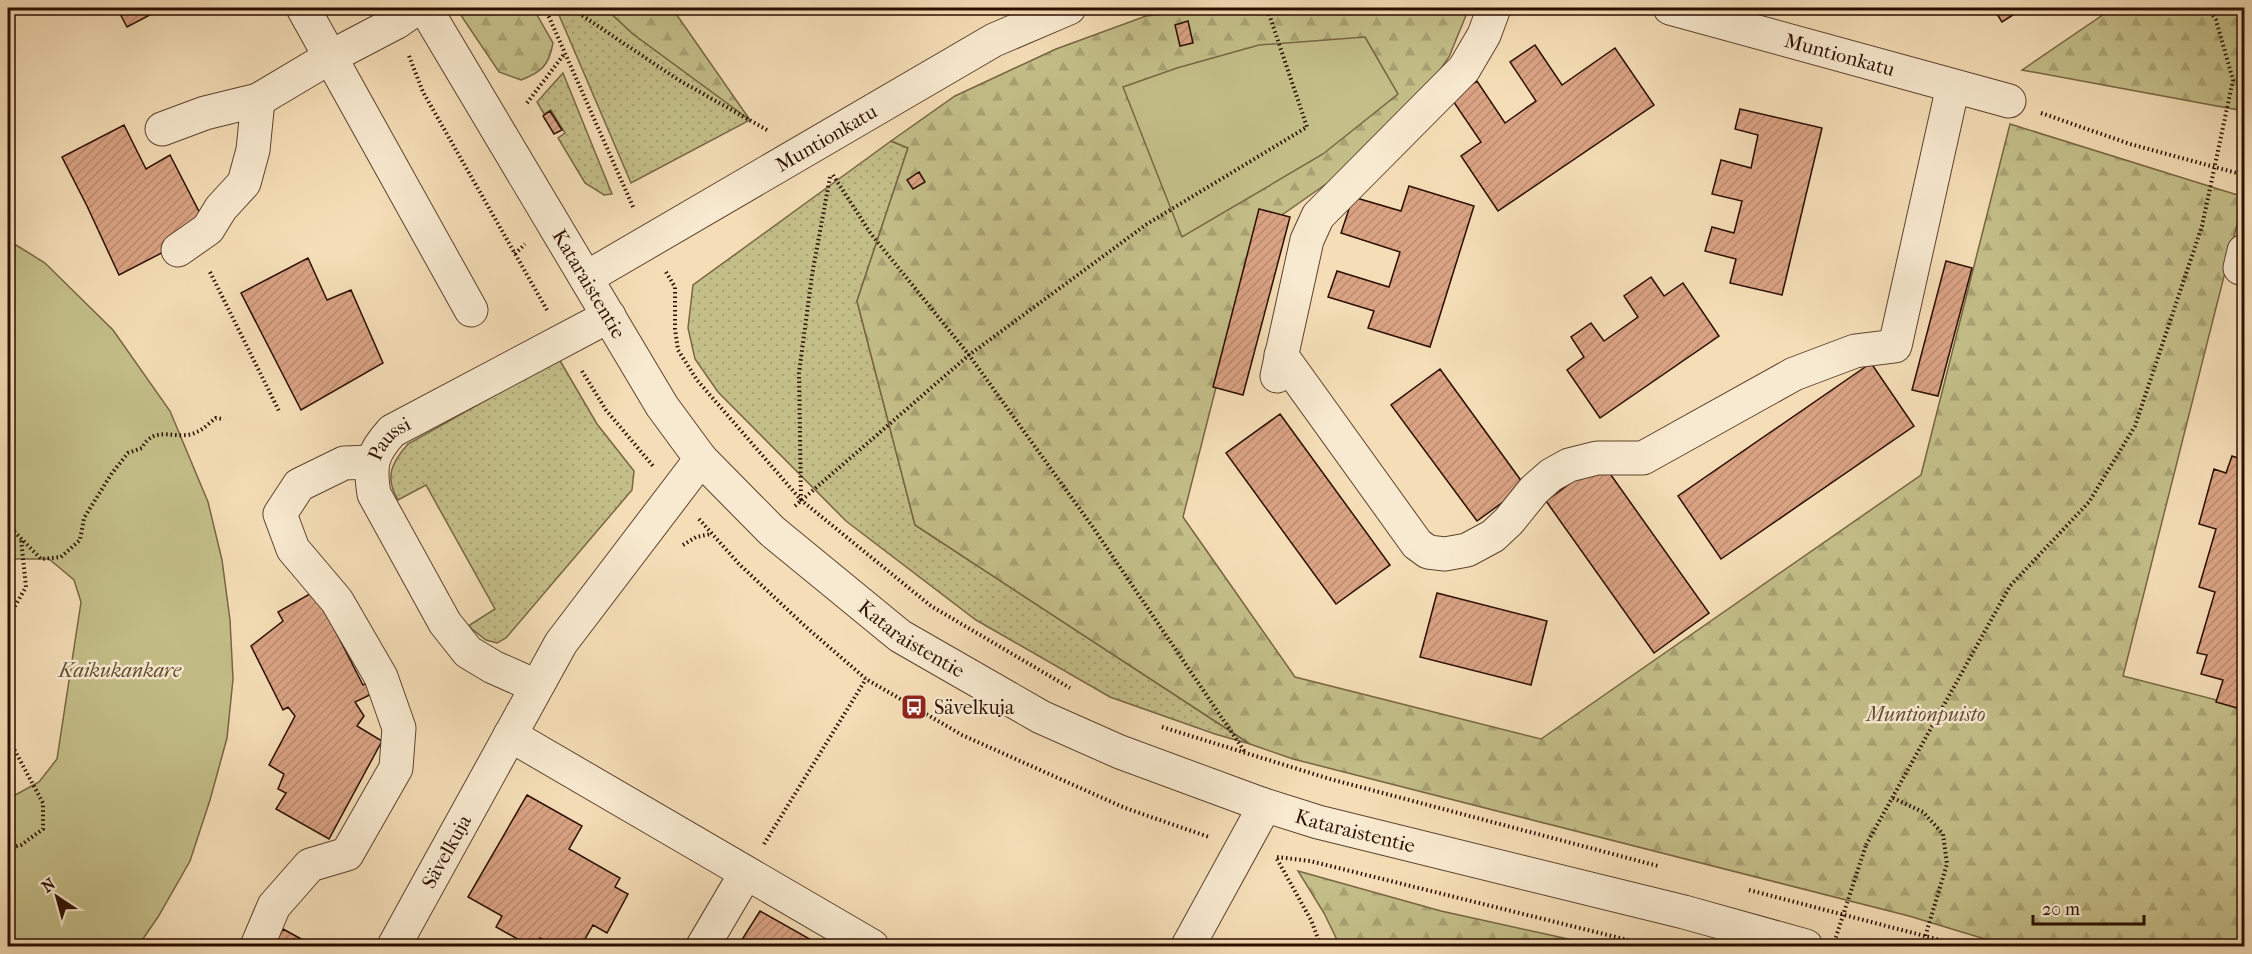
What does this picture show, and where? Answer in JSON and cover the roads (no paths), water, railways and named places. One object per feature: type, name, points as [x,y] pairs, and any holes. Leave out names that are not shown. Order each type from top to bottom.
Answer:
[{"type":"street","points":[[303,8],[332,56],[471,310]]},
{"type":"street","name":"Muntionkatu","points":[[586,278],[994,40],[1069,8]]},
{"type":"street","points":[[1494,8],[1484,35],[1464,69],[1318,216],[1306,240],[1279,366],[1417,544],[1428,552],[1445,554],[1467,550],[1493,536],[1509,521],[1534,490],[1551,475],[1569,465],[1597,458],[1643,458],[1794,374],[1855,351],[1895,346],[1953,86]]},
{"type":"street","name":"Muntionkatu","points":[[1670,8],[2009,102]]},
{"type":"street","points":[[162,129],[205,113],[258,100],[413,12]]},
{"type":"street","name":"Kataraistentie","points":[[413,12],[586,278],[662,406],[701,459],[772,531],[900,636],[1041,717],[1120,752],[1261,804],[1318,822],[1684,912],[1806,946]]},
{"type":"street","points":[[186,244],[208,228],[221,208],[244,183],[253,150],[258,100]]},
{"type":"street","points":[[2244,251],[2240,268],[2244,269]]},
{"type":"street","name":"Paussi","points":[[537,686],[493,667],[468,652],[445,623],[374,494],[371,475],[372,462],[378,447],[392,431],[609,316]]},
{"type":"street","name":"Sävelkuja","points":[[394,946],[561,643],[701,459]]},
{"type":"street","points":[[257,946],[274,906],[310,865],[347,854],[396,768],[399,728],[381,677],[337,601],[293,549],[280,514],[299,485],[344,463],[372,462]]},
{"type":"street","points":[[510,735],[872,946]]},
{"type":"street","points":[[1188,946],[1262,811],[1261,804]]},
{"type":"street","points":[[703,946],[746,873]]},
{"type":"place","name":"Sävelkuja","points":[[914,707]]},
{"type":"park label","name":"Kaikukankare","points":[[120,670]]},
{"type":"park label","name":"Muntionpuisto","points":[[1926,714]]}]
